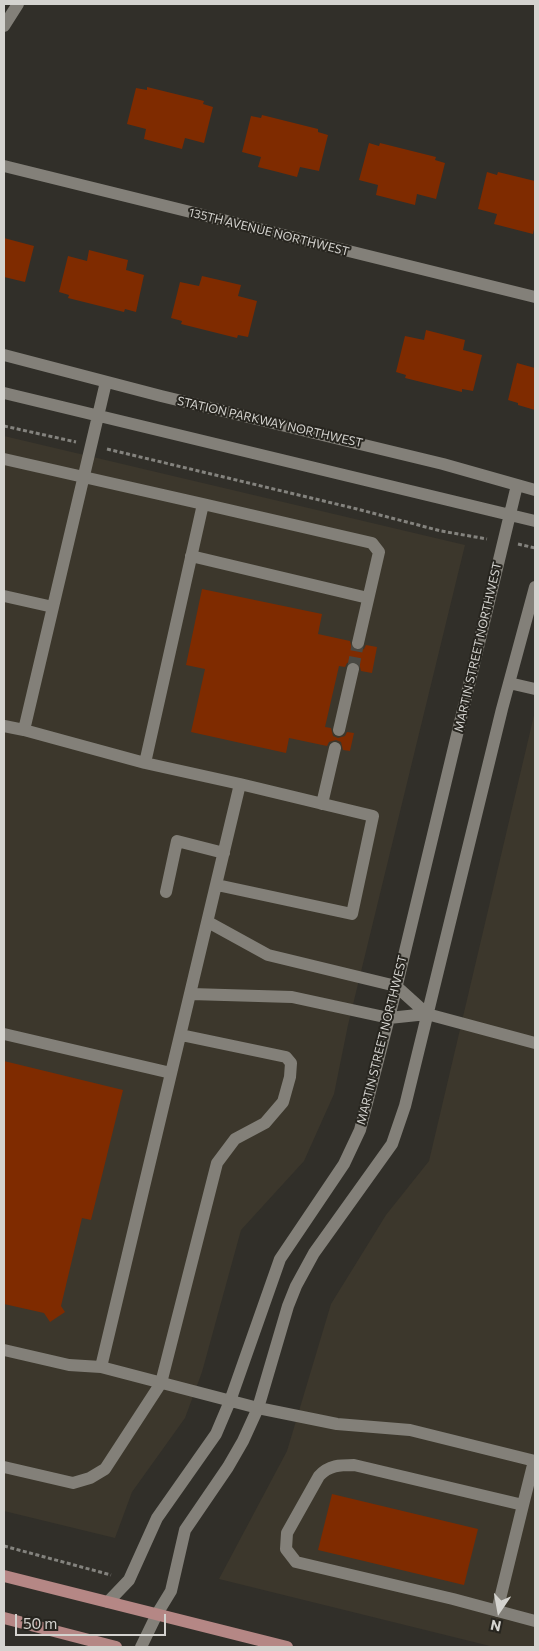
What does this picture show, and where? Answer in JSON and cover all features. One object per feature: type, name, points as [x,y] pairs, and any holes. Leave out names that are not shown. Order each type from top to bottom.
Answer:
[{"type":"main road","points":[[4,1576],[287,1647]]},
{"type":"main road","points":[[4,1618],[116,1647]]},
{"type":"street","points":[[4,26],[18,4]]},
{"type":"street","name":"135TH AVENUE NORTHWEST","points":[[4,166],[535,297]]},
{"type":"street","name":"STATION PARKWAY NORTHWEST","points":[[4,355],[106,382],[443,464],[535,490]]},
{"type":"street","points":[[24,730],[106,382]]},
{"type":"street","points":[[4,392],[535,521]]},
{"type":"street","points":[[4,459],[372,543],[379,552],[358,643]]},
{"type":"street","name":"MARTIN STREET NORTHWEST","points":[[108,1602],[128,1580],[157,1518],[216,1434],[280,1259],[344,1164],[360,1130],[389,1018],[517,485]]},
{"type":"street","points":[[145,763],[203,504]]},
{"type":"street","points":[[191,556],[368,598]]},
{"type":"street","points":[[141,1647],[171,1591],[185,1530],[228,1468],[258,1408],[288,1306],[296,1286],[314,1253],[392,1144],[405,1106],[509,683],[535,588]]},
{"type":"street","points":[[4,596],[52,607]]},
{"type":"street","points":[[339,730],[353,669]]},
{"type":"street","points":[[509,683],[535,689]]},
{"type":"street","points":[[4,726],[145,763],[373,816],[352,914],[216,885]]},
{"type":"street","points":[[322,804],[335,748]]},
{"type":"street","points":[[101,1367],[240,784]]},
{"type":"street","points":[[166,892],[178,841],[224,853]]},
{"type":"street","points":[[208,922],[268,955],[396,986],[427,1014]]},
{"type":"street","points":[[190,994],[292,997],[389,1018],[427,1014],[535,1043]]},
{"type":"street","points":[[4,1034],[171,1074]]},
{"type":"street","points":[[4,1467],[73,1483],[90,1478],[105,1469],[160,1383],[218,1163],[235,1139],[265,1123],[283,1102],[290,1077],[291,1063],[286,1057],[181,1034]]},
{"type":"street","points":[[4,1350],[69,1365],[101,1367],[258,1408],[337,1424],[410,1430],[535,1461],[497,1611]]},
{"type":"street","points":[[523,1505],[354,1465],[331,1467],[319,1476],[287,1533],[286,1549],[296,1562],[535,1621]]},
{"type":"path","points":[[4,426],[357,509],[440,531],[503,541]]},
{"type":"path","points":[[4,1546],[111,1575]]},
{"type":"shaded area","points":[[4,436],[465,545],[348,1025],[334,1094],[304,1161],[241,1230],[202,1372],[185,1418],[132,1492],[115,1538],[4,1511]]},
{"type":"shaded area","points":[[535,711],[535,1647],[494,1647],[219,1579],[287,1451],[331,1304],[386,1215],[429,1161]]},
{"type":"building","points":[[147,87],[204,101],[203,104],[213,107],[204,143],[185,138],[182,149],[144,139],[146,129],[127,124],[136,88],[147,90]]},
{"type":"building","points":[[262,115],[318,129],[318,132],[328,135],[319,171],[300,167],[297,177],[258,167],[261,157],[242,152],[251,116],[261,118]]},
{"type":"building","points":[[369,143],[379,146],[380,143],[436,157],[435,160],[445,163],[436,199],[417,194],[415,205],[376,195],[378,185],[359,180]]},
{"type":"building","points":[[487,172],[497,175],[498,172],[535,181],[535,224],[533,234],[494,224],[497,214],[478,209]]},
{"type":"building","points":[[4,238],[34,246],[25,282],[4,277]]},
{"type":"building","points":[[89,250],[128,260],[126,270],[144,275],[136,312],[125,309],[124,312],[68,298],[69,295],[59,292],[68,256],[87,261]]},
{"type":"building","points":[[202,276],[241,285],[238,296],[257,301],[248,337],[238,335],[237,338],[181,324],[182,321],[171,318],[180,282],[199,286]]},
{"type":"building","points":[[426,330],[465,340],[463,350],[482,355],[473,391],[462,389],[462,392],[405,378],[406,375],[396,372],[405,336],[424,340]]},
{"type":"building","points":[[517,363],[535,368],[535,410],[508,400]]},
{"type":"building","points":[[202,589],[322,614],[318,634],[350,641],[352,649],[357,651],[364,649],[366,645],[377,647],[372,673],[361,671],[359,663],[354,661],[347,663],[345,667],[339,666],[325,727],[331,728],[333,736],[338,738],[345,736],[347,732],[354,733],[350,751],[343,750],[341,742],[336,740],[329,742],[327,746],[289,738],[286,753],[191,732],[205,669],[186,665]]},
{"type":"building","points":[[4,1061],[123,1090],[91,1220],[82,1218],[61,1306],[65,1312],[50,1322],[44,1313],[4,1304]]},
{"type":"building","points":[[332,1494],[478,1529],[464,1585],[318,1550]]},
{"type":"tunnel","points":[[353,669],[358,643]]}]
